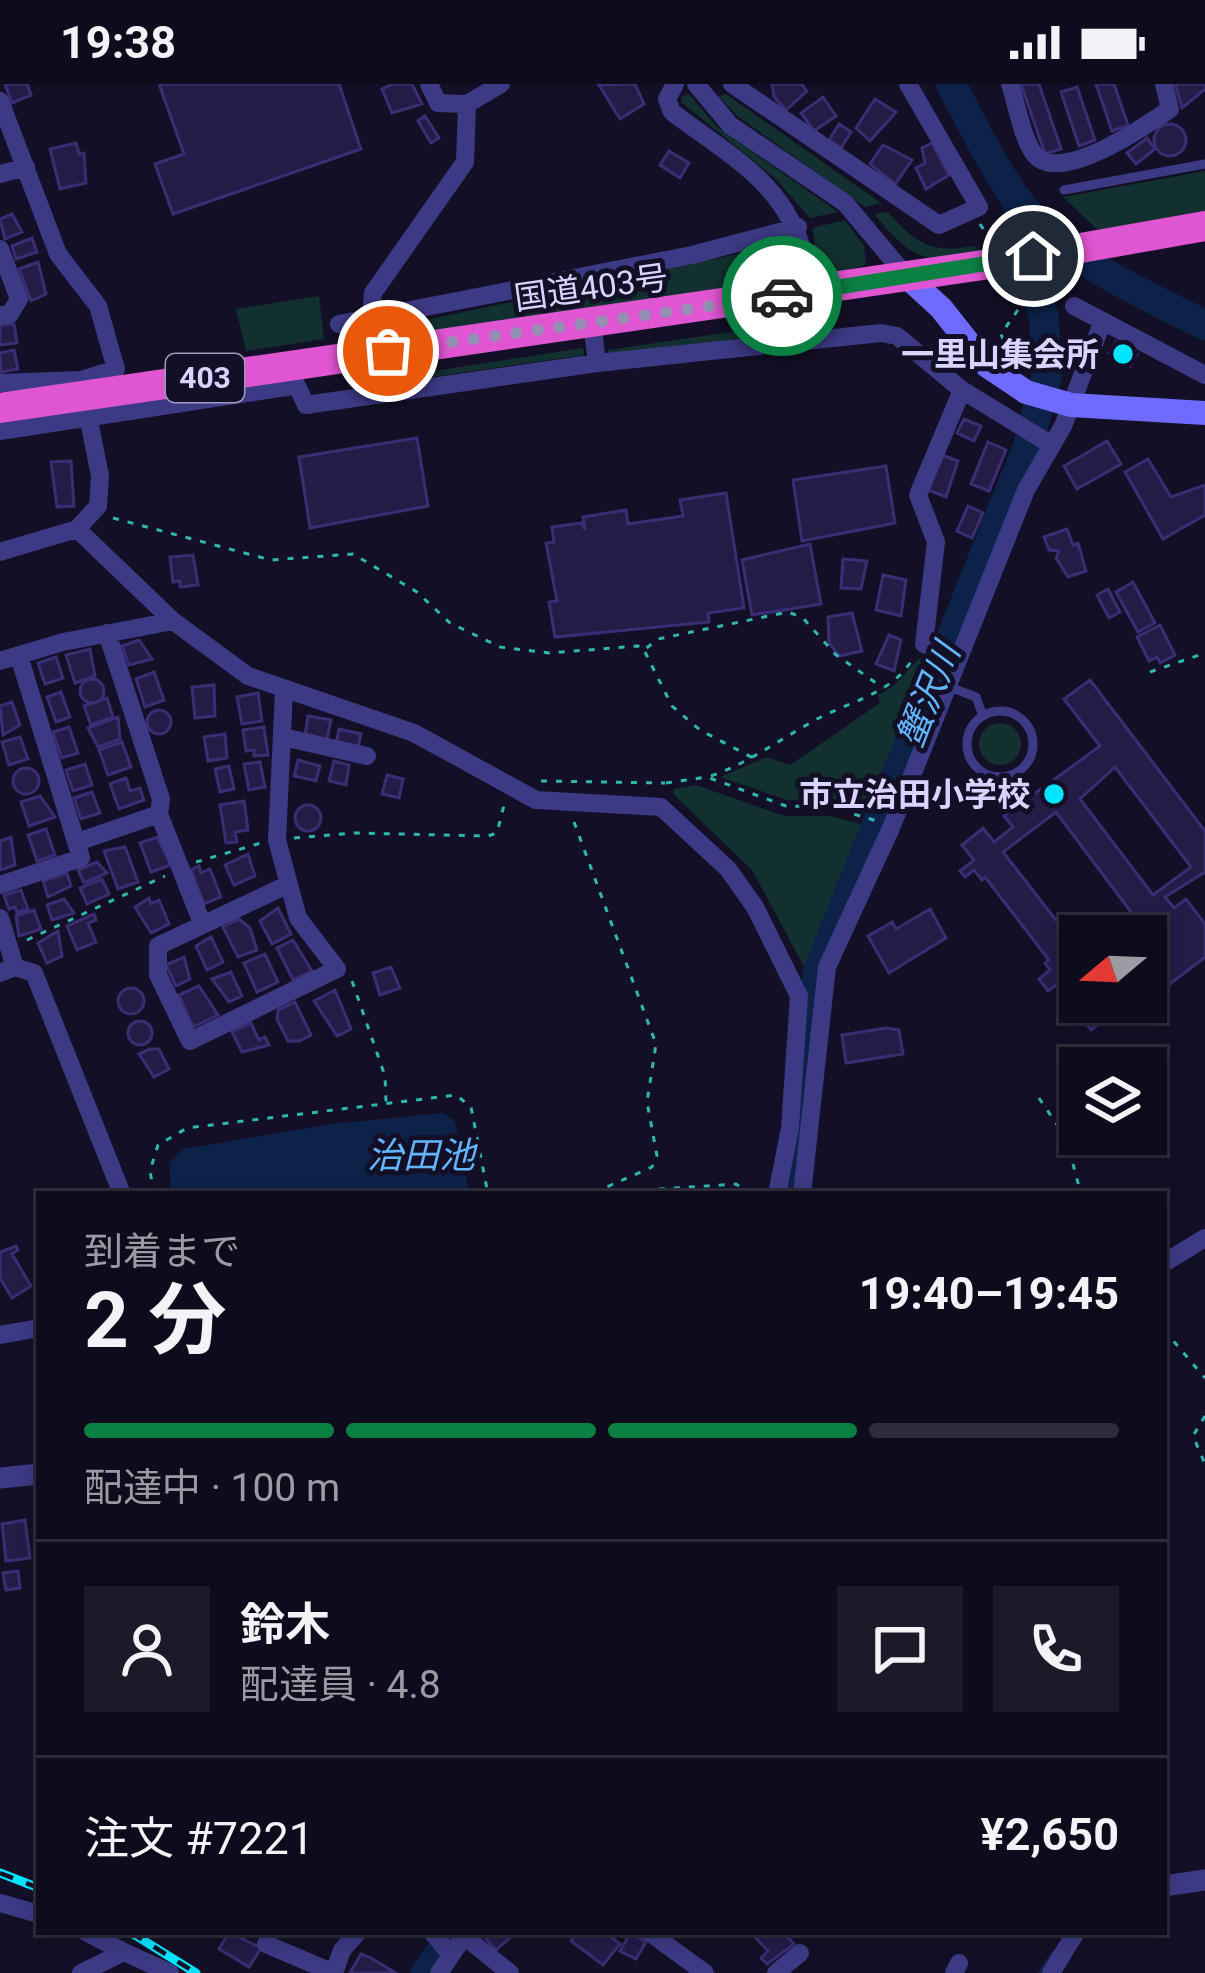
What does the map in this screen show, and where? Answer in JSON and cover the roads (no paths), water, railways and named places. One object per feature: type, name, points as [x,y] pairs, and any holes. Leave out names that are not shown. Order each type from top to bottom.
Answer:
[{"type":"highway","points":[[993,271],[1205,226]]},
{"type":"highway","points":[[912,284],[1205,243]]},
{"type":"highway","name":"国道403号","points":[[399,350],[596,351],[912,284]]},
{"type":"highway","name":"国道403号","points":[[0,408],[290,376],[399,350],[912,284]]},
{"type":"main road","points":[[912,284],[941,308],[986,365],[1026,392],[1064,404],[1205,413]]},
{"type":"street","points":[[429,84],[438,104],[467,104],[501,84]]},
{"type":"street","points":[[675,84],[667,99],[672,112],[764,179],[798,227],[805,260]]},
{"type":"street","points":[[696,84],[730,124],[845,203],[912,284]]},
{"type":"street","points":[[746,88],[939,225],[960,220],[979,207],[908,84]]},
{"type":"street","points":[[1010,84],[1034,154],[1046,163],[1060,163],[1117,144],[1170,109],[1164,84]]},
{"type":"street","points":[[0,101],[58,254],[98,306],[116,369],[83,397],[0,431]]},
{"type":"street","points":[[397,392],[399,350],[386,313],[372,306],[373,293],[464,162],[467,104]]},
{"type":"street","points":[[0,174],[26,166]]},
{"type":"street","points":[[339,324],[692,255],[798,227]]},
{"type":"street","points":[[0,249],[19,299],[10,314],[0,314]]},
{"type":"street","points":[[1074,306],[1205,375]]},
{"type":"street","points":[[943,650],[1102,323]]},
{"type":"street","points":[[290,376],[306,405],[397,392],[596,351],[815,332],[881,333],[897,336],[962,390],[1047,442]]},
{"type":"street","points":[[0,383],[83,397]]},
{"type":"street","points":[[802,1191],[827,967],[947,686],[936,542],[918,495],[962,390]]},
{"type":"street","points":[[0,552],[77,529],[95,510],[100,476],[83,397]]},
{"type":"street","points":[[77,529],[173,621],[232,666],[284,691],[414,733],[536,800],[661,807],[740,881],[800,996],[790,1126],[778,1191]]},
{"type":"street","points":[[0,885],[81,858],[10,658],[173,621]]},
{"type":"street","points":[[107,633],[161,800],[159,814],[202,923]]},
{"type":"street","points":[[284,691],[277,840],[298,918],[337,969],[190,1041],[158,975],[158,946],[287,885]]},
{"type":"street","points":[[283,737],[367,756]]},
{"type":"street","points":[[77,842],[159,814]]},
{"type":"street","points":[[0,918],[8,963],[34,973],[43,991],[121,1191]]},
{"type":"street","points":[[1167,1261],[1205,1238]]},
{"type":"street","points":[[0,1335],[36,1329]]},
{"type":"street","points":[[0,1478],[36,1474]]},
{"type":"street","points":[[1167,1886],[1205,1880]]},
{"type":"street","points":[[0,1903],[36,1913]]},
{"type":"street","points":[[92,1935],[170,1973]]},
{"type":"street","points":[[266,1944],[334,1973],[342,1950],[355,1935]]},
{"type":"street","points":[[467,1935],[510,1973]]},
{"type":"street","points":[[653,1935],[705,1973]]},
{"type":"street","points":[[1051,1973],[1074,1935]]},
{"type":"street","points":[[439,1973],[442,1946]]},
{"type":"street","points":[[81,1973],[124,1952]]},
{"type":"street","points":[[776,1973],[800,1953]]},
{"type":"street","points":[[486,1954],[496,1973]]},
{"type":"lane","points":[[1064,190],[1205,164]]},
{"type":"lane","points":[[947,686],[976,697],[983,716]]},
{"type":"lane","points":[[1012,713],[1028,726],[1032,755],[1019,772],[988,775],[972,762],[967,741],[983,716],[1012,713]]},
{"type":"water","name":"治田池","points":[[443,1113],[455,1121],[468,1191],[171,1191],[169,1163],[184,1149],[331,1124]]},
{"type":"waterway","points":[[951,84],[997,170],[1033,219],[1077,256],[1205,325]]},
{"type":"waterway","name":"蟹沢川","points":[[793,1191],[818,971],[1028,446],[1047,374],[1044,319],[1016,199]]},
{"type":"waterway","name":"蟹沢川","points":[[426,1973],[452,1935]]},
{"type":"waterway","points":[[1040,1973],[1053,1953]]},
{"type":"tunnel","points":[[805,260],[814,322]]},
{"type":"railway","points":[[0,1873],[36,1887]]},
{"type":"railway","points":[[135,1935],[196,1973]]},
{"type":"place","name":"一里山集会所","points":[[1123,354]]},
{"type":"place","name":"市立治田小学校","points":[[1054,794]]}]
